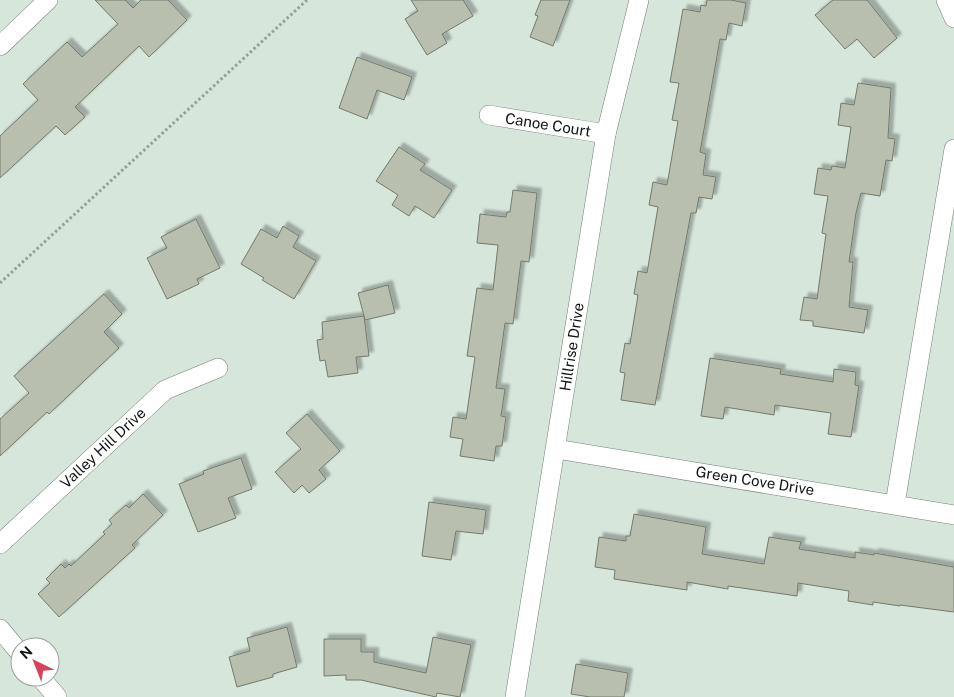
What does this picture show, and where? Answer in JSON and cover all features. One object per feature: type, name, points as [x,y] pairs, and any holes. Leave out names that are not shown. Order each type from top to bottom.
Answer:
[{"type":"street","points":[[0,46],[48,0]]},
{"type":"street","name":"Hillrise Drive","points":[[515,697],[606,134],[639,0]]},
{"type":"street","points":[[946,0],[954,18]]},
{"type":"street","name":"Canoe Court","points":[[490,115],[606,134]]},
{"type":"street","points":[[895,504],[954,149]]},
{"type":"street","name":"Valley Hill Drive","points":[[0,544],[166,390],[218,368]]},
{"type":"street","name":"Green Cove Drive","points":[[556,449],[954,514]]},
{"type":"street","points":[[0,629],[10,641]]},
{"type":"street","points":[[48,687],[57,697]]},
{"type":"path","points":[[0,283],[307,0]]},
{"type":"building","points":[[95,0],[125,0],[133,8],[141,0],[168,0],[187,20],[149,57],[139,46],[75,107],[85,117],[65,135],[56,126],[0,178],[0,136],[38,100],[23,84],[67,42],[82,57],[118,24]]},
{"type":"building","points":[[411,0],[463,0],[473,16],[442,34],[447,43],[427,55],[405,19],[418,11]]},
{"type":"building","points":[[541,0],[570,0],[553,46],[530,37],[538,16],[535,15]]},
{"type":"building","points":[[707,0],[731,0],[746,3],[742,26],[729,23],[726,40],[720,39],[700,152],[706,154],[703,175],[716,177],[712,199],[699,197],[696,213],[691,213],[655,405],[621,400],[625,373],[620,372],[625,343],[630,344],[638,295],[634,294],[638,271],[647,273],[658,207],[649,205],[653,182],[667,185],[678,121],[672,120],[679,83],[670,82],[683,9],[700,12],[701,5],[706,6]]},
{"type":"building","points":[[833,0],[867,0],[897,38],[874,58],[857,39],[845,49],[815,15]]},
{"type":"building","points":[[357,57],[412,77],[404,100],[377,90],[367,119],[339,108]]},
{"type":"building","points":[[858,83],[891,88],[888,138],[895,139],[892,161],[886,160],[880,196],[861,193],[856,213],[849,262],[853,262],[849,307],[868,310],[864,333],[813,326],[813,321],[800,320],[804,297],[817,299],[826,234],[822,233],[828,196],[814,194],[818,168],[831,170],[832,166],[845,168],[851,127],[838,125],[841,103],[854,105]]},
{"type":"building","points":[[399,147],[425,164],[420,170],[452,190],[434,218],[415,206],[409,216],[392,205],[398,195],[376,181]]},
{"type":"building","points":[[513,190],[537,193],[529,262],[521,261],[513,324],[505,323],[496,388],[505,389],[501,416],[506,417],[502,446],[496,446],[494,461],[460,456],[463,439],[450,437],[453,417],[466,419],[475,357],[467,356],[477,288],[493,290],[498,245],[477,243],[480,214],[506,217],[507,212],[510,212]]},
{"type":"building","points":[[196,219],[220,268],[197,279],[199,284],[167,299],[147,258],[167,248],[161,237]]},
{"type":"building","points":[[283,226],[299,236],[293,247],[316,261],[294,299],[262,280],[264,278],[241,264],[261,229],[277,238]]},
{"type":"building","points":[[388,285],[395,313],[365,320],[358,293]]},
{"type":"building","points":[[104,294],[122,314],[104,332],[119,348],[49,414],[47,412],[0,456],[0,419],[29,393],[14,376]]},
{"type":"building","points":[[364,316],[369,356],[356,357],[358,373],[328,377],[325,360],[320,361],[317,340],[323,339],[322,322]]},
{"type":"building","points":[[710,358],[781,369],[780,374],[833,382],[834,369],[856,372],[855,385],[859,386],[851,437],[828,434],[831,413],[775,405],[774,415],[725,407],[723,419],[701,416]]},
{"type":"building","points":[[307,414],[340,451],[319,470],[326,479],[309,493],[302,485],[294,493],[275,472],[301,449],[286,433]]},
{"type":"building","points":[[241,458],[252,489],[228,498],[236,518],[198,532],[179,484],[204,474],[203,471]]},
{"type":"building","points":[[143,494],[163,515],[132,545],[135,548],[59,617],[38,594],[50,583],[46,579],[61,564],[65,568],[69,564],[71,566],[105,534],[103,532],[112,524],[109,520],[126,505],[129,508]]},
{"type":"building","points":[[429,502],[486,510],[483,534],[456,531],[451,560],[422,556]]},
{"type":"building","points":[[634,514],[706,527],[702,554],[764,564],[769,537],[801,542],[799,549],[855,558],[855,552],[874,555],[874,553],[954,567],[954,612],[873,602],[873,605],[848,601],[849,591],[798,583],[797,596],[728,586],[728,589],[687,582],[687,590],[614,579],[615,570],[595,567],[599,537],[626,541],[626,536],[630,536]]},
{"type":"building","points":[[287,627],[297,667],[273,674],[273,677],[237,687],[229,657],[250,651],[247,638]]},
{"type":"building","points":[[433,637],[471,645],[460,697],[437,693],[436,697],[361,680],[346,680],[346,675],[324,676],[324,639],[361,639],[361,652],[374,652],[374,662],[426,673]]},
{"type":"building","points":[[576,664],[628,673],[624,697],[590,697],[571,694]]}]
